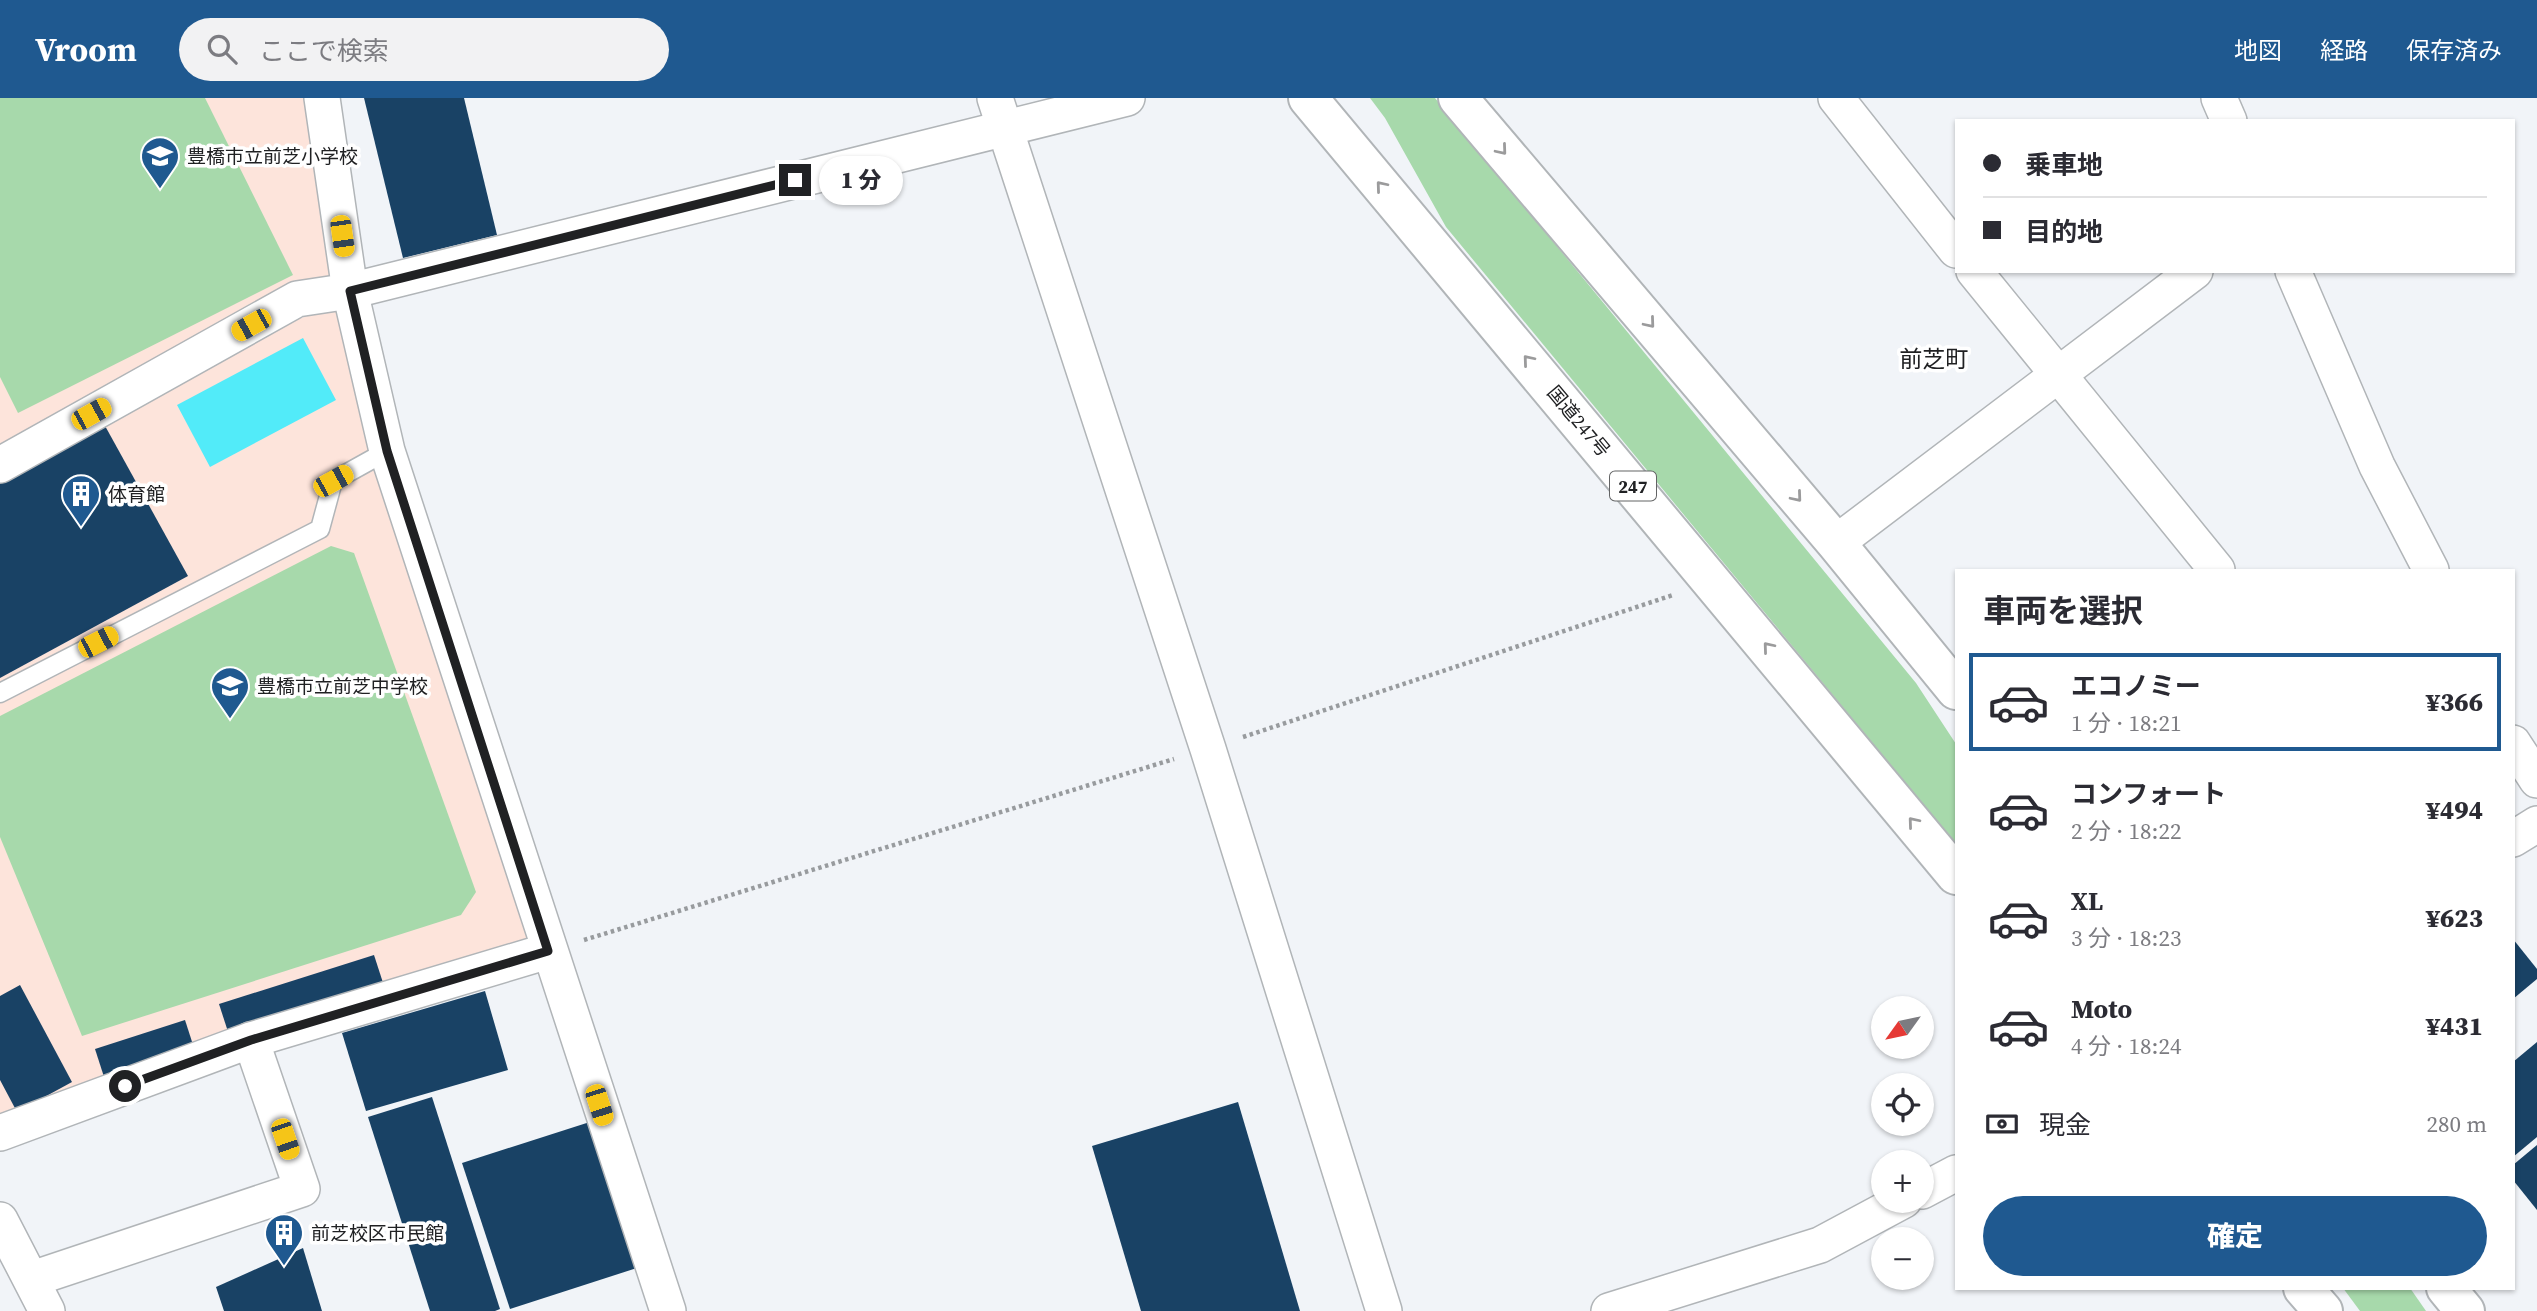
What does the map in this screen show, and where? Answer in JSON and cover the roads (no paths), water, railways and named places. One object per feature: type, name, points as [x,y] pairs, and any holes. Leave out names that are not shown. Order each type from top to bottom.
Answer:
[{"type":"highway","name":"国道247号","points":[[1308,98],[1955,874]]},
{"type":"highway","points":[[1458,98],[1836,543],[1955,689]]},
{"type":"highway","points":[[2306,1290],[2323,1311]]},
{"type":"highway","points":[[2448,1290],[2465,1311]]},
{"type":"street","points":[[322,98],[350,291],[387,451],[548,951],[668,1311]]},
{"type":"street","points":[[0,465],[297,299],[350,291],[1000,113],[1127,98]]},
{"type":"street","points":[[1836,98],[1955,249]]},
{"type":"street","points":[[2219,98],[2228,119]]},
{"type":"street","points":[[1000,113],[1208,749],[1384,1311]]},
{"type":"street","points":[[1975,273],[2216,569]]},
{"type":"street","points":[[1836,543],[2192,273]]},
{"type":"street","points":[[2294,273],[2377,466],[2430,569]]},
{"type":"street","points":[[2515,746],[2537,780]]},
{"type":"street","points":[[2515,838],[2537,824]]},
{"type":"street","points":[[0,1133],[251,1040],[548,951]]},
{"type":"street","points":[[32,1279],[302,1189],[251,1040]]},
{"type":"street","points":[[1934,1185],[1955,1174]]},
{"type":"street","points":[[1609,1311],[1820,1245],[1880,1213]]},
{"type":"street","points":[[0,1220],[47,1311]]},
{"type":"lane","points":[[0,693],[320,529],[333,481],[387,451]]},
{"type":"water","points":[[303,338],[336,400],[210,467],[177,405]]},
{"type":"place","name":"豊橋市立前芝小学校","points":[[160,190]]},
{"type":"place","name":"体育館","points":[[81,528]]},
{"type":"place","name":"豊橋市立前芝中学校","points":[[230,720]]},
{"type":"place","name":"前芝校区市民館","points":[[284,1267]]},
{"type":"district","name":"前芝町","points":[[1934,359]]}]
